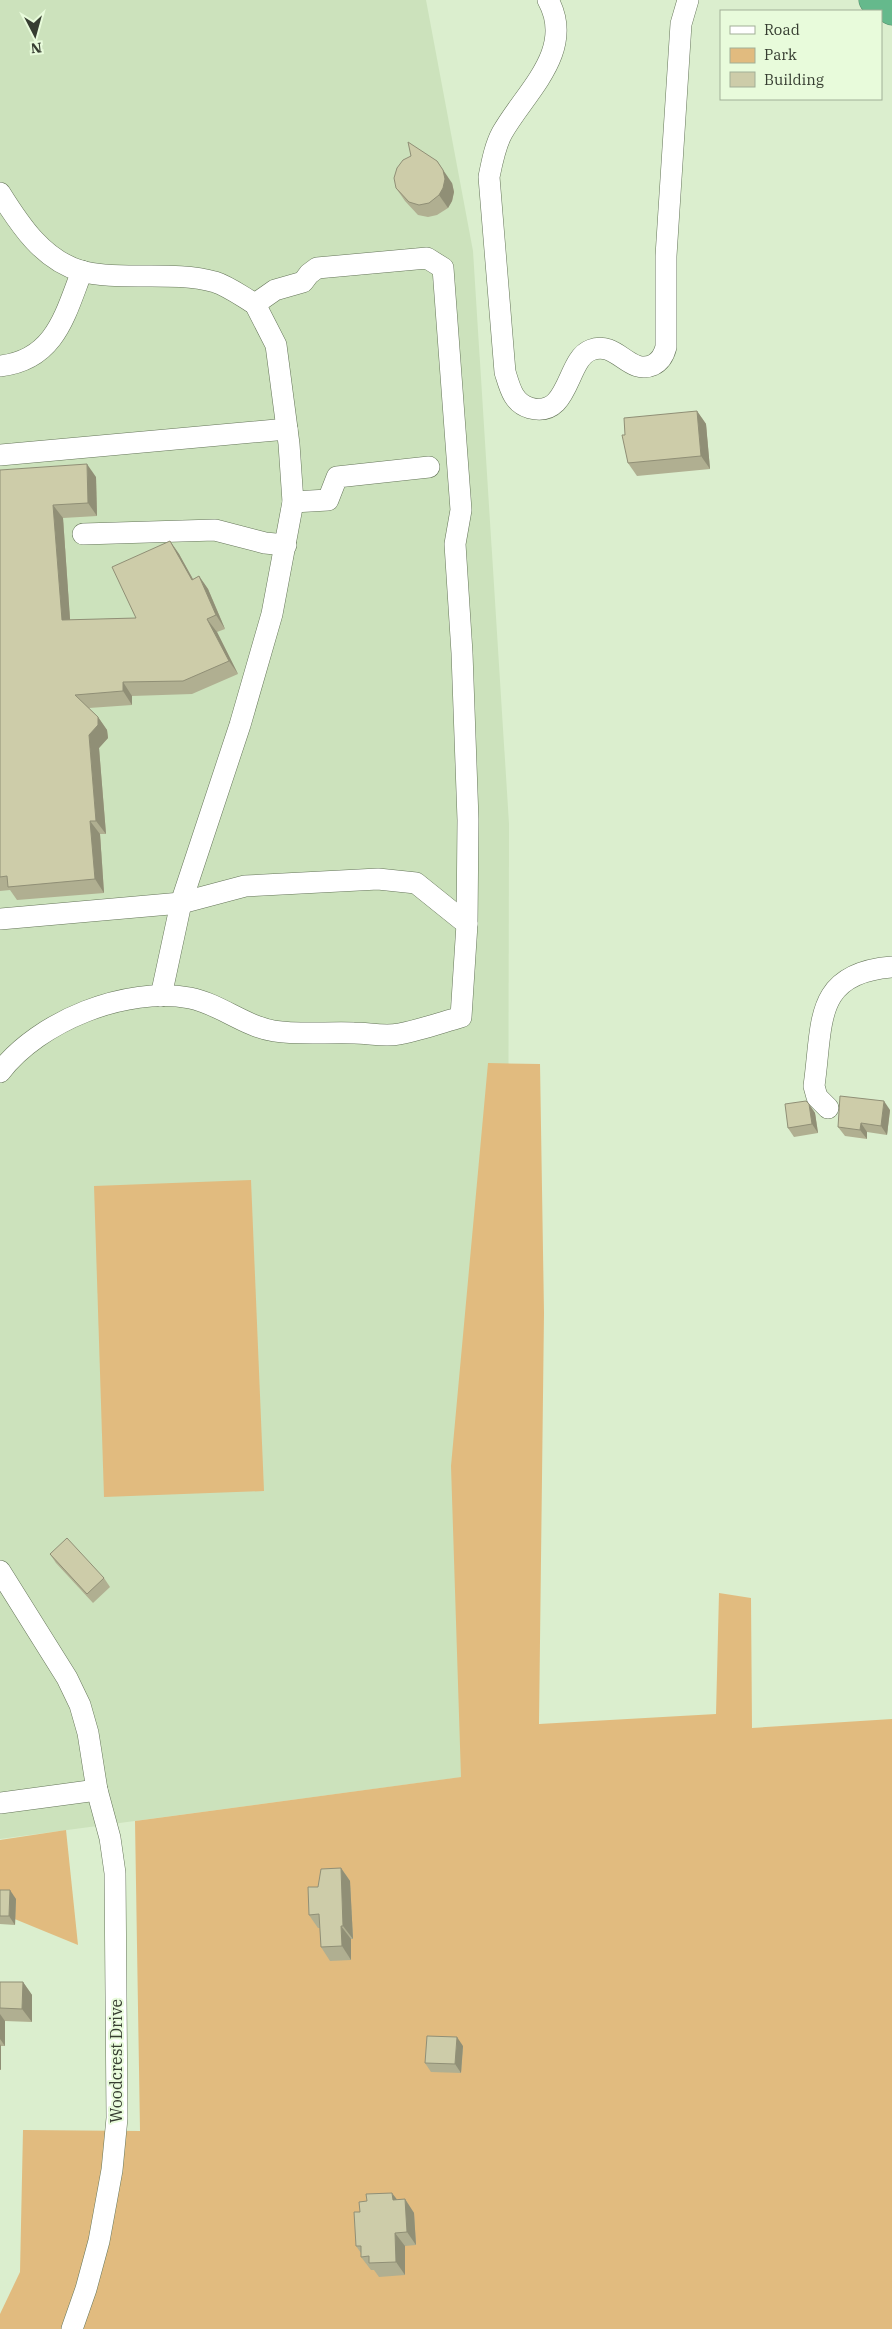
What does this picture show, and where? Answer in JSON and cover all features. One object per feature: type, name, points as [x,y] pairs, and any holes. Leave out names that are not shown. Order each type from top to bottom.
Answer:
[{"type":"highway","points":[[873,0],[892,11]]},
{"type":"street","points":[[548,0],[553,9],[556,25],[556,40],[552,57],[502,133],[494,154],[489,177],[505,372],[517,400],[535,409],[546,407],[557,400],[566,389],[576,364],[582,355],[592,350],[603,348],[615,351],[630,364],[639,368],[647,368],[658,363],[664,355],[666,347],[666,256],[681,24],[688,0]]},
{"type":"street","points":[[0,193],[23,229],[59,261],[82,272],[131,276],[170,276],[216,282],[255,304],[276,345],[287,429],[293,502],[286,545],[272,614],[240,725],[181,903],[162,996]]},
{"type":"street","points":[[0,1072],[30,1041],[71,1018],[110,1004],[162,996],[191,998],[274,1031],[397,1034],[461,1017],[467,924],[467,774],[456,544],[461,510],[443,268],[427,258],[318,268],[309,274],[303,282],[275,290],[255,304]]},
{"type":"street","points":[[0,366],[9,365],[33,355],[52,340],[62,325],[82,272]]},
{"type":"street","points":[[0,454],[287,429]]},
{"type":"street","points":[[293,502],[328,500],[337,477],[429,467]]},
{"type":"street","points":[[84,534],[215,530],[265,544],[286,545]]},
{"type":"street","points":[[0,919],[181,903],[245,886],[378,879],[416,884],[467,924]]},
{"type":"street","points":[[828,1108],[817,1097],[814,1086],[825,1009],[832,993],[841,982],[856,973],[892,967]]},
{"type":"street","name":"Woodcrest Drive","points":[[0,1571],[66,1678],[80,1705],[88,1733],[97,1790],[110,1838],[115,1873],[117,2118],[112,2170],[99,2240],[86,2289],[72,2329]]},
{"type":"street","points":[[0,1803],[97,1790]]},
{"type":"shaded area","points":[[0,0],[426,0],[473,251],[509,824],[507,1771],[0,1839]]},
{"type":"green space","points":[[488,1063],[540,1064],[544,1313],[539,1724],[716,1714],[719,1593],[751,1598],[752,1728],[892,1719],[892,2329],[0,2329],[0,2314],[20,2272],[23,2130],[140,2131],[135,1821],[461,1777],[451,1466]]},
{"type":"green space","points":[[251,1180],[264,1491],[104,1497],[94,1186]]},
{"type":"green space","points":[[66,1830],[78,1945],[0,1913],[0,1840]]},
{"type":"building","points":[[408,142],[437,161],[443,170],[445,179],[443,188],[439,195],[429,203],[419,205],[409,202],[396,188],[394,178],[397,168],[403,160],[411,156]]},
{"type":"building","points":[[697,411],[701,456],[628,463],[622,435],[625,435],[624,418]]},
{"type":"building","points":[[87,464],[88,503],[53,505],[62,620],[136,618],[112,567],[170,541],[192,580],[199,576],[216,615],[207,619],[229,661],[183,681],[123,682],[123,691],[75,695],[98,717],[98,725],[89,735],[96,821],[90,821],[95,879],[8,887],[7,876],[0,877],[0,470]]},
{"type":"building","points":[[840,1096],[884,1101],[881,1126],[861,1123],[860,1130],[838,1127]]},
{"type":"building","points":[[806,1101],[809,1104],[812,1124],[788,1128],[785,1104]]},
{"type":"building","points":[[67,1538],[104,1578],[87,1594],[50,1554]]},
{"type":"building","points":[[341,1868],[342,1946],[321,1947],[319,1914],[309,1915],[308,1887],[318,1887],[321,1869]]},
{"type":"building","points":[[0,1890],[10,1890],[9,1916],[0,1916]]},
{"type":"building","points":[[0,1982],[23,1982],[22,2009],[0,2008]]},
{"type":"building","points":[[427,2036],[457,2037],[455,2064],[425,2063]]},
{"type":"building","points":[[392,2193],[393,2200],[405,2199],[407,2232],[395,2233],[396,2262],[369,2263],[369,2256],[361,2257],[361,2246],[356,2246],[354,2212],[360,2212],[359,2202],[367,2201],[366,2194]]}]
